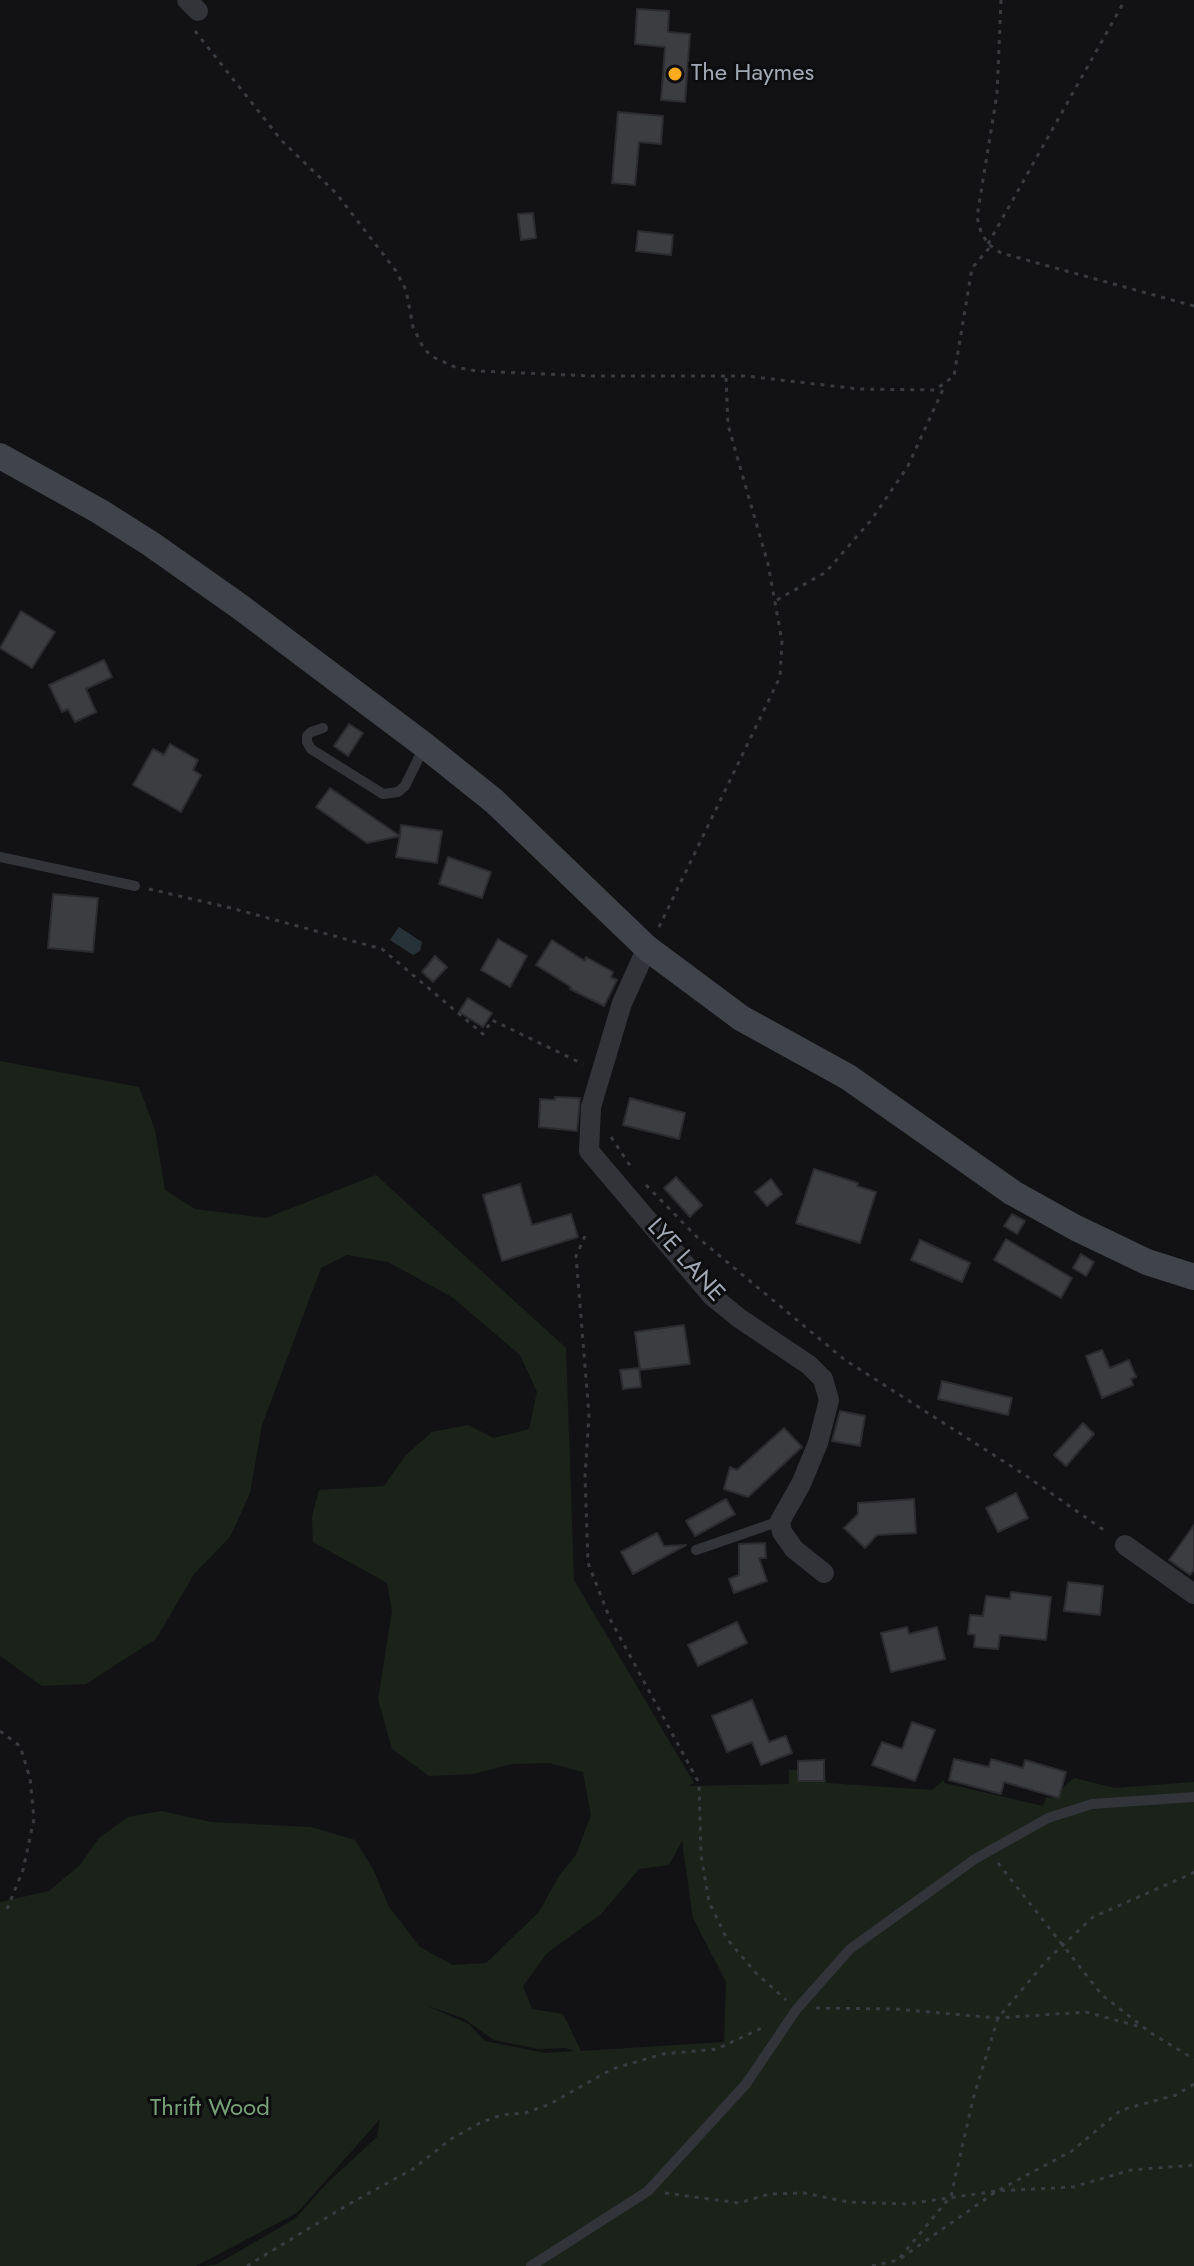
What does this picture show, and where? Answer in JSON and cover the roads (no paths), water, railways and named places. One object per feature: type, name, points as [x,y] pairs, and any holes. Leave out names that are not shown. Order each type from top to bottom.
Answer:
[{"type":"main road","points":[[0,456],[151,544],[424,745],[494,801],[647,948],[741,1018],[848,1077],[1013,1193],[1147,1262],[1194,1277]]},
{"type":"street","name":"LYE LANE","points":[[647,948],[622,1003],[591,1107],[589,1151],[712,1296],[809,1365],[823,1379],[829,1400],[818,1443],[801,1484],[780,1521]]},
{"type":"street","points":[[780,1521],[782,1532],[794,1549],[824,1573]]},
{"type":"street","points":[[1125,1545],[1194,1594]]},
{"type":"lane","points":[[323,728],[307,736],[311,749],[383,794],[398,792],[405,786],[424,745]]},
{"type":"lane","points":[[0,857],[135,886]]},
{"type":"lane","points":[[696,1550],[780,1521]]},
{"type":"lane","points":[[531,2266],[648,2191],[746,2084],[796,2010],[850,1949],[989,1852],[1048,1818],[1092,1804],[1194,1797]]},
{"type":"place","name":"The Haymes","points":[[675,74]]},
{"type":"park label","name":"Thrift Wood","points":[[210,2109]]}]
